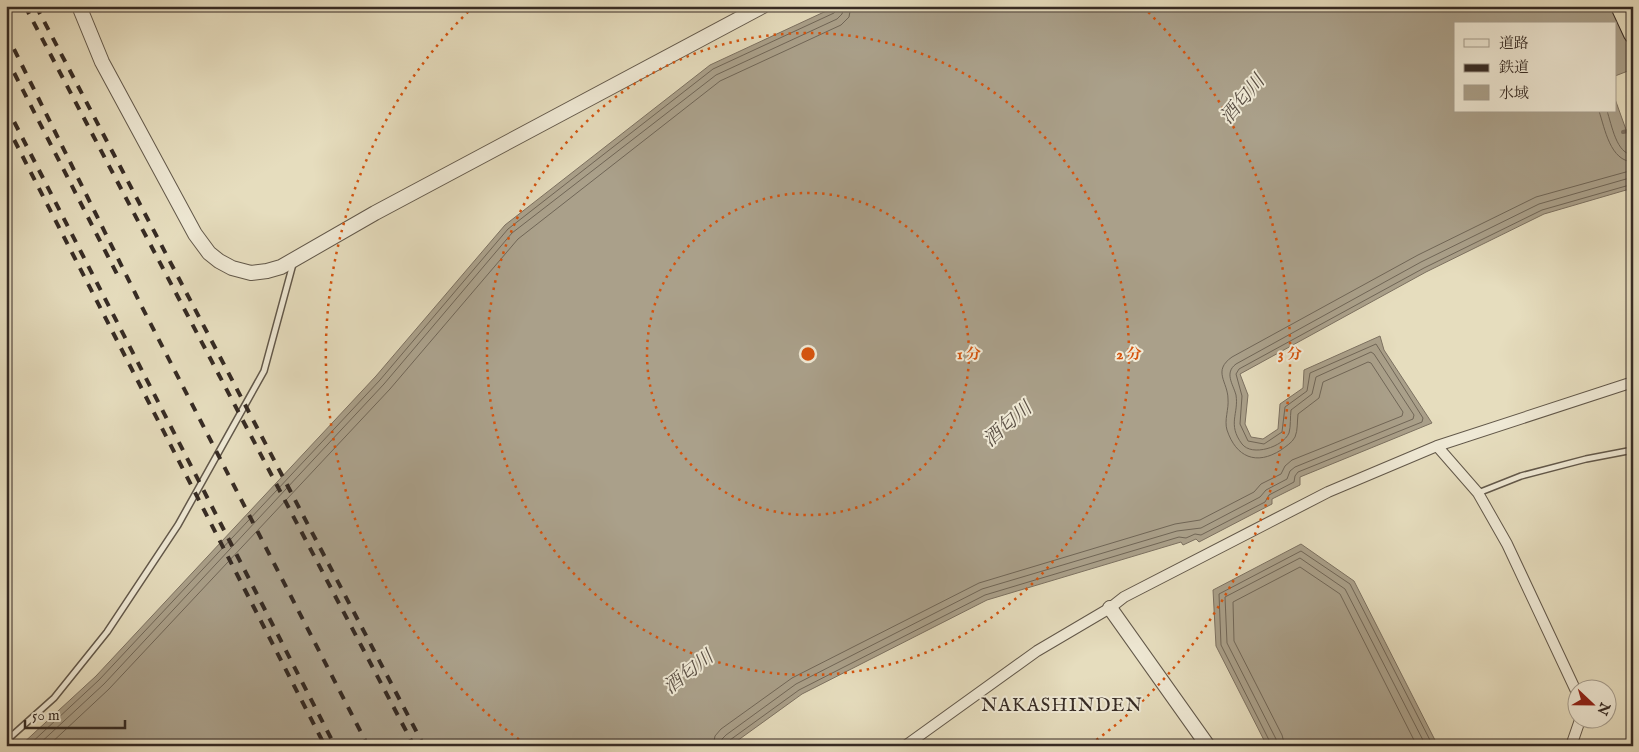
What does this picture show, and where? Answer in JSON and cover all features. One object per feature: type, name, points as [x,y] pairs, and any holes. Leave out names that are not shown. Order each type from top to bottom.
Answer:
[{"type":"highway","points":[[1620,6],[1633,34]]},
{"type":"street","points":[[79,6],[102,62],[195,234],[209,253],[219,261],[232,268],[252,273],[267,271],[294,261],[384,208],[763,6]]},
{"type":"street","points":[[905,746],[1037,651],[1110,608],[1124,597],[1328,492],[1437,446],[1633,382]]},
{"type":"street","points":[[1437,446],[1478,493],[1506,544],[1570,680]]},
{"type":"street","points":[[1110,608],[1208,746]]},
{"type":"street","points":[[1571,746],[1577,730]]},
{"type":"lane","points":[[6,741],[54,698],[107,632],[178,526],[264,372],[294,261]]},
{"type":"lane","points":[[1478,493],[1521,476],[1586,459],[1633,450]]},
{"type":"water","name":"酒匂川","points":[[837,6],[1633,6],[1633,69],[1616,76],[1616,22],[1454,22],[1454,112],[1616,112],[1616,102],[1633,149],[1633,188],[1544,214],[1426,272],[1240,374],[1248,395],[1245,424],[1251,437],[1263,439],[1278,429],[1280,404],[1303,388],[1304,370],[1380,336],[1384,350],[1432,423],[1300,477],[1300,485],[1272,499],[1272,504],[1199,542],[1196,539],[1183,545],[1181,542],[987,600],[802,694],[730,746],[20,746],[96,676],[376,376],[505,225],[710,65]]},
{"type":"water","points":[[1301,544],[1354,581],[1438,746],[1267,746],[1216,646],[1213,590]]},
{"type":"waterway","points":[[1623,132],[1633,130]]},
{"type":"railway","points":[[25,6],[414,746]]},
{"type":"railway","points":[[36,6],[424,746]]},
{"type":"railway","points":[[6,33],[142,307],[368,746]]},
{"type":"railway","points":[[6,57],[119,278]]},
{"type":"railway","points":[[6,106],[335,746]]},
{"type":"railway","points":[[6,124],[325,746]]},
{"type":"district","name":"NAKASHINDEN","points":[[1062,706]]}]
